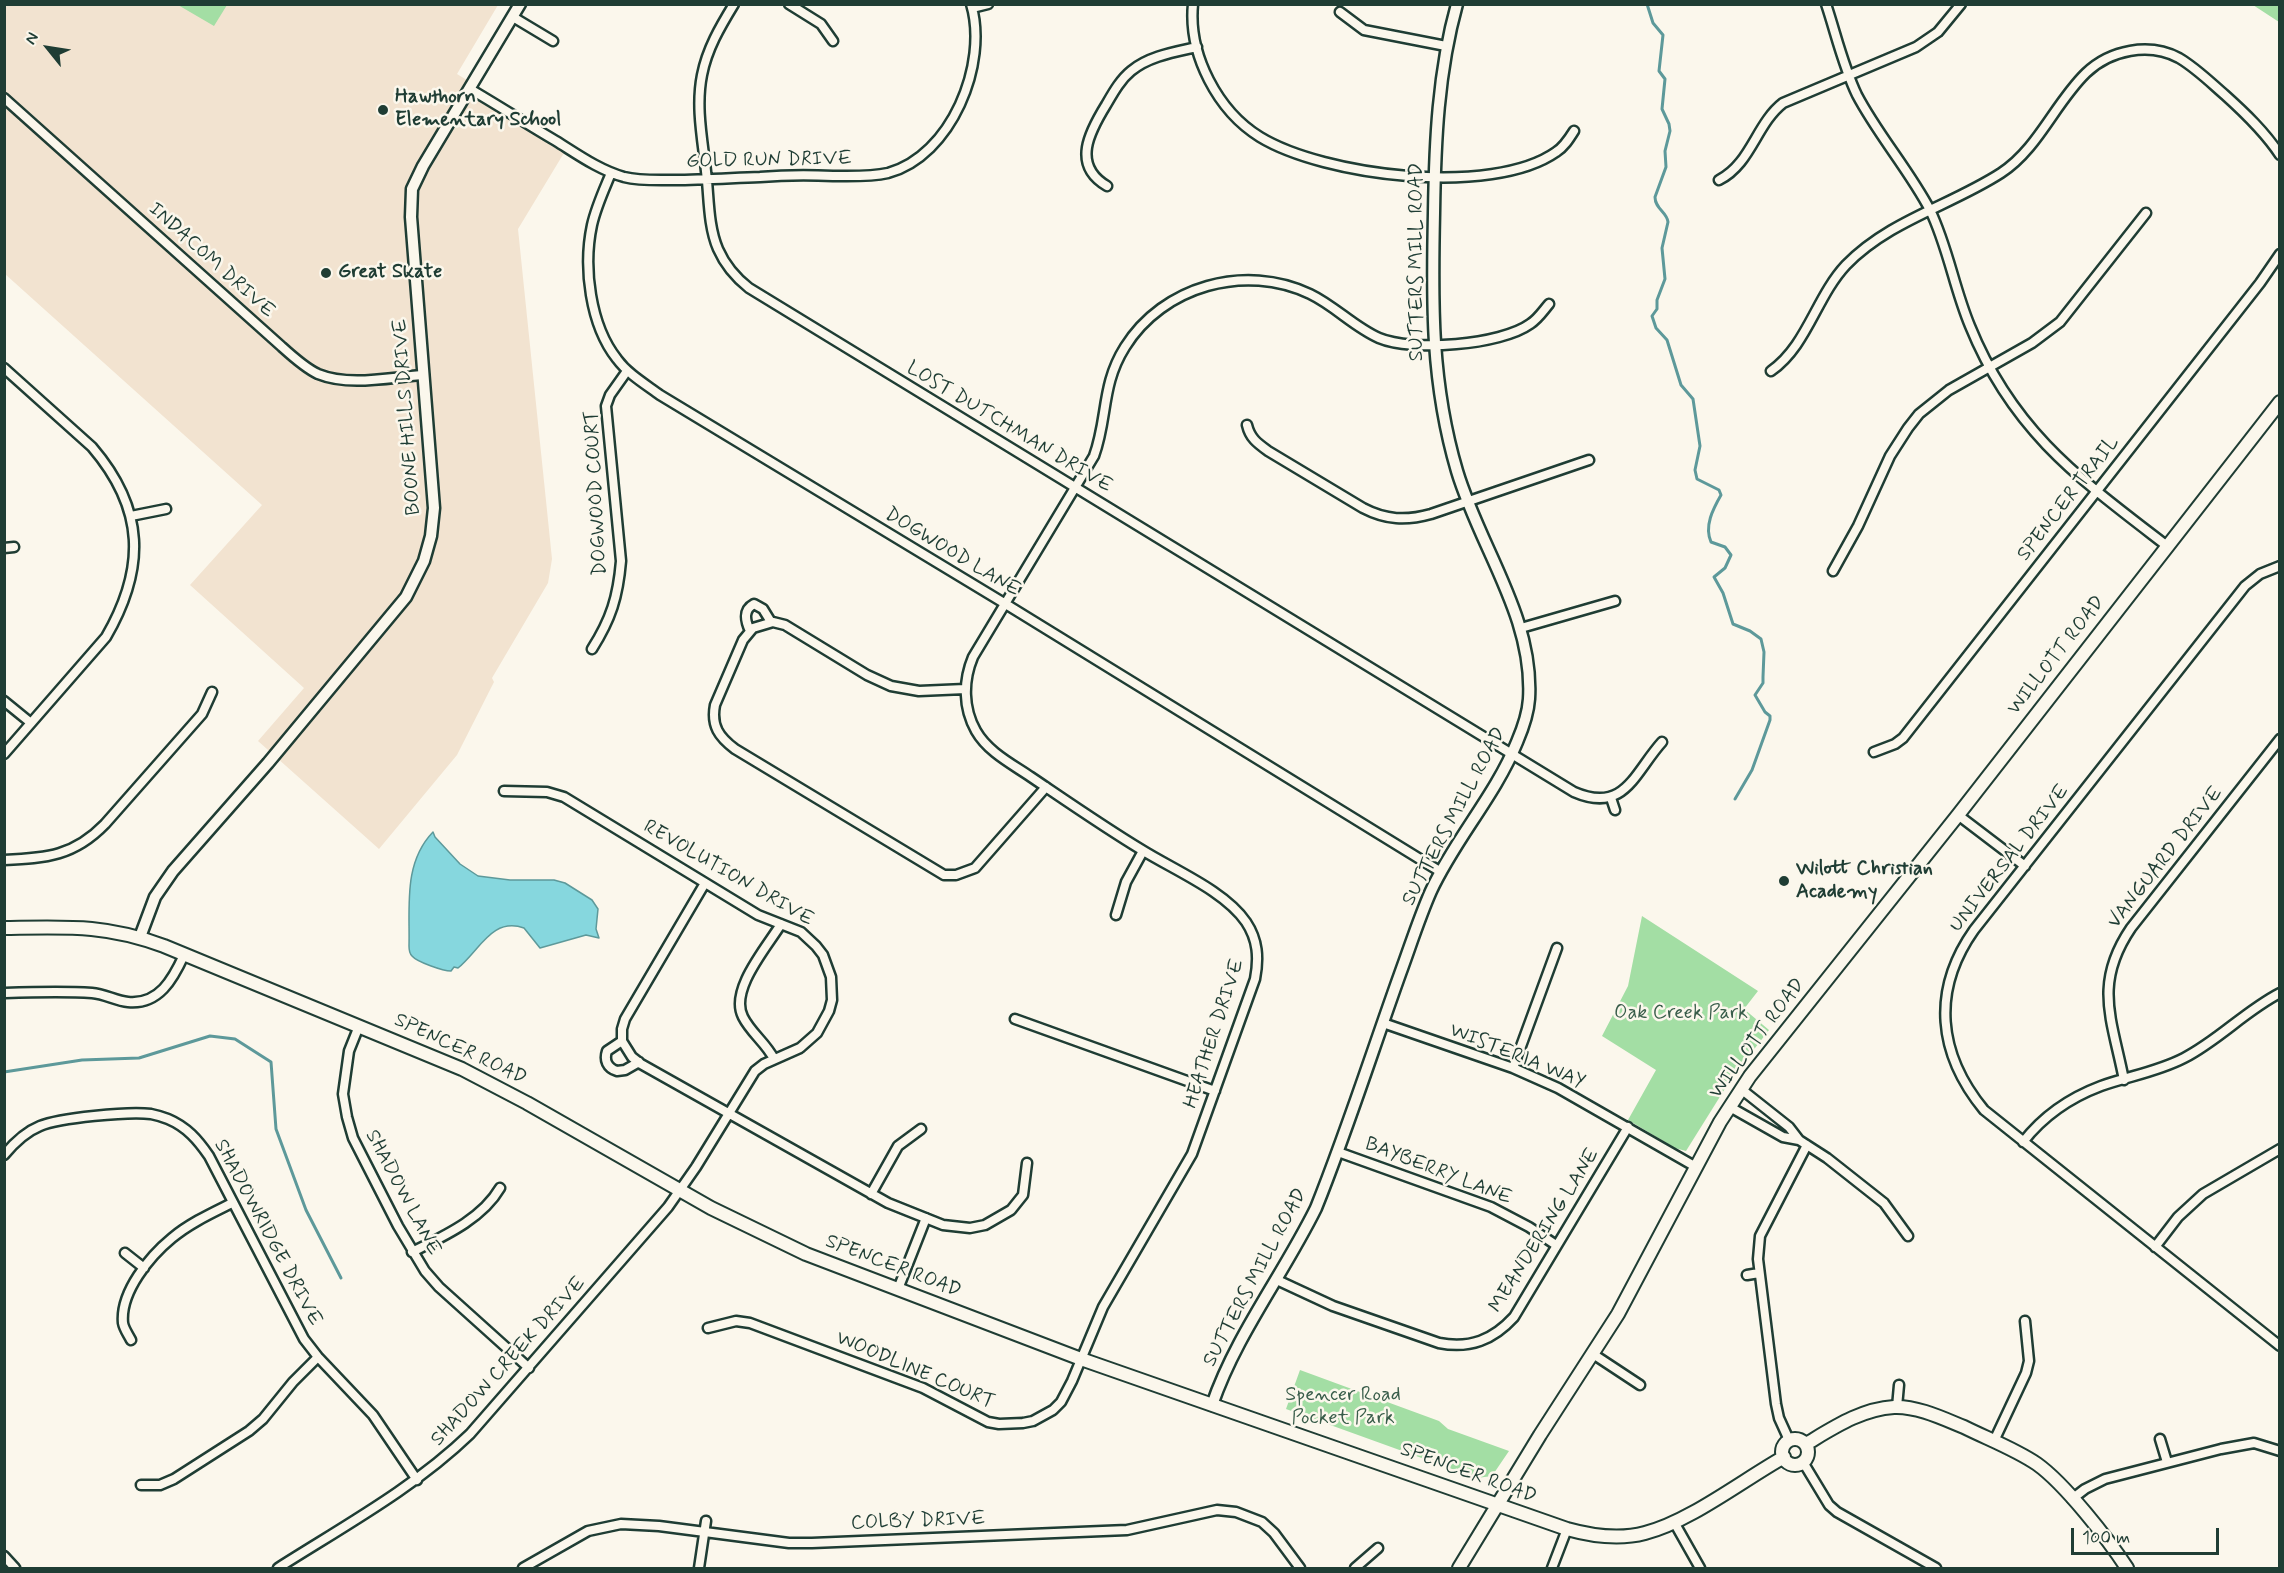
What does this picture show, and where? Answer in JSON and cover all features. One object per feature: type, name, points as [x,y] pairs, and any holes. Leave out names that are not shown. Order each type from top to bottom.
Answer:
[{"type":"main road","name":"WILLOTT ROAD","points":[[1459,1569],[1618,1314],[1696,1167],[1741,1089],[2280,402]]},
{"type":"main road","name":"SPENCER ROAD","points":[[4,928],[78,927],[103,929],[140,937],[486,1080],[681,1191],[772,1239],[1081,1359],[1567,1529],[1603,1536],[1629,1536],[1645,1533],[1674,1522],[1784,1457]]},
{"type":"main road","points":[[1806,1444],[1849,1420],[1873,1411],[1897,1407],[1934,1415],[1994,1441],[2039,1465],[2072,1499],[2127,1569]]},
{"type":"main road","points":[[1790,1440],[1800,1440],[1806,1444],[1807,1456],[1803,1462],[1794,1464],[1784,1457],[1784,1446],[1790,1440]]},
{"type":"street","name":"BOONE HILLS DRIVE","points":[[140,937],[155,897],[173,871],[374,638],[413,586],[428,548],[434,508],[411,217],[412,189],[423,166],[520,4]]},
{"type":"street","name":"LOST DUTCHMAN DRIVE","points":[[734,4],[710,47],[702,76],[699,113],[712,231],[724,262],[742,282],[769,301],[1574,792],[1592,798],[1611,798]]},
{"type":"street","points":[[789,4],[821,24],[833,41]]},
{"type":"street","points":[[971,6],[988,4]]},
{"type":"street","points":[[1193,4],[1197,46],[1210,82],[1231,112],[1259,136],[1294,153],[1399,176],[1434,178],[1486,175],[1539,161],[1558,151],[1574,131]]},
{"type":"street","name":"SUTTERS MILL ROAD","points":[[1212,1405],[1223,1372],[1316,1208],[1425,906],[1441,872],[1499,781],[1525,723],[1529,698],[1527,651],[1521,628],[1467,501],[1456,469],[1442,408],[1433,345],[1434,178],[1437,125],[1446,46],[1457,4]]},
{"type":"street","points":[[1826,4],[1849,75],[1868,113],[1929,210],[1947,252],[1969,325],[1988,368],[2011,404],[2038,438],[2068,468],[2167,546]]},
{"type":"street","points":[[1719,180],[1729,175],[1739,165],[1766,119],[1774,110],[1793,97],[1927,41],[1938,32],[1961,4]]},
{"type":"street","name":"GOLD RUN DRIVE","points":[[470,89],[591,163],[626,178],[707,180],[767,176],[873,175],[900,168],[913,160],[945,129],[961,104],[968,88],[975,52],[971,6]]},
{"type":"street","points":[[1340,12],[1364,30],[1446,46]]},
{"type":"street","points":[[513,17],[553,41]]},
{"type":"street","points":[[1107,186],[1092,175],[1086,149],[1089,137],[1113,94],[1130,71],[1142,64],[1160,56],[1197,46]]},
{"type":"street","points":[[1771,371],[1791,355],[1822,299],[1845,267],[1883,234],[2008,168],[2024,153],[2086,73],[2104,60],[2141,50],[2166,53],[2188,64],[2256,124],[2280,155]]},
{"type":"street","name":"INDACOM DRIVE","points":[[4,98],[281,346],[316,373],[334,379],[356,380],[424,375]]},
{"type":"street","name":"DOGWOOD LANE","points":[[611,173],[592,225],[590,277],[597,322],[616,359],[627,370],[660,395],[1441,872]]},
{"type":"street","points":[[1833,571],[1858,526],[1890,456],[1919,414],[1940,397],[2040,339],[2060,322],[2146,213]]},
{"type":"street","name":"SPENCER TRAIL","points":[[1874,752],[1895,744],[1903,738],[2260,283],[2280,254]]},
{"type":"street","points":[[1046,787],[975,868],[956,876],[944,875],[735,749],[717,732],[713,715],[715,705],[743,640],[750,631],[771,622],[785,625],[873,678],[891,686],[919,691],[965,689],[973,657],[1086,470],[1099,442],[1110,378],[1125,347],[1148,319],[1164,306],[1195,289],[1247,280],[1284,285],[1311,295],[1380,338],[1411,345],[1482,340],[1520,330],[1530,324],[1549,304]]},
{"type":"street","points":[[4,368],[92,447],[112,473],[124,495],[131,516],[134,543],[133,571],[118,616],[106,637],[4,753]]},
{"type":"street","name":"DOGWOOD COURT","points":[[592,650],[606,626],[619,586],[621,561],[606,406],[610,395],[627,370]]},
{"type":"street","points":[[1247,425],[1249,434],[1261,447],[1376,515],[1392,519],[1418,518],[1588,460]]},
{"type":"street","points":[[131,516],[166,509]]},
{"type":"street","name":"UNIVERSAL DRIVE","points":[[2280,566],[2260,574],[2245,586],[1974,930],[1960,952],[1949,982],[1945,1013],[1950,1052],[1963,1082],[1984,1110],[2280,1346]]},
{"type":"street","points":[[1521,628],[1615,601]]},
{"type":"street","points":[[750,631],[746,614],[748,607],[754,604],[763,609],[771,622]]},
{"type":"street","name":"HEATHER DRIVE","points":[[965,689],[970,719],[983,740],[995,752],[1143,851],[1226,902],[1247,924],[1258,950],[1255,979],[1196,1144],[1181,1175],[1103,1307],[1081,1359]]},
{"type":"street","points":[[4,860],[49,857],[79,847],[89,840],[202,714],[212,692]]},
{"type":"street","points":[[4,701],[31,723]]},
{"type":"street","name":"VANGUARD DRIVE","points":[[2124,1080],[2107,993],[2116,952],[2138,920],[2280,739]]},
{"type":"street","points":[[1615,810],[1611,798],[1633,781],[1662,742]]},
{"type":"street","name":"REVOLUTION DRIVE","points":[[504,790],[547,792],[564,797],[758,915],[801,933],[823,955],[831,977],[832,1000],[824,1023],[809,1042],[755,1071],[681,1191]]},
{"type":"street","points":[[1958,814],[2025,866]]},
{"type":"street","points":[[1116,915],[1126,882],[1143,851]]},
{"type":"street","points":[[705,883],[630,1010],[622,1029],[622,1041],[632,1057],[728,1114],[888,1203],[956,1228],[985,1225],[998,1219],[1016,1205],[1023,1195],[1027,1163]]},
{"type":"street","points":[[774,1059],[764,1042],[743,1017],[740,999],[744,983],[781,924]]},
{"type":"street","points":[[1512,1068],[1557,948]]},
{"type":"street","points":[[4,993],[95,993],[127,1002],[138,1002],[155,996],[167,985],[184,955]]},
{"type":"street","points":[[2023,1142],[2045,1117],[2063,1104],[2102,1085],[2169,1066],[2217,1037],[2249,1011],[2280,993]]},
{"type":"street","points":[[1015,1019],[1215,1090]]},
{"type":"street","name":"WISTERIA WAY","points":[[1383,1023],[1512,1068],[1558,1088],[1696,1167]]},
{"type":"street","name":"SHADOW LANE","points":[[358,1026],[349,1051],[343,1094],[353,1138],[412,1252],[439,1287],[529,1368]]},
{"type":"street","points":[[622,1041],[607,1051],[605,1059],[608,1065],[617,1071],[625,1070],[639,1062]]},
{"type":"street","points":[[1741,1089],[1789,1127],[1803,1142],[1884,1203],[1908,1236]]},
{"type":"street","points":[[1730,1107],[1783,1137],[1803,1142]]},
{"type":"street","name":"SHADOWRIDGE DRIVE","points":[[4,1155],[25,1135],[53,1121],[152,1114],[185,1128],[196,1138],[209,1156],[304,1339],[373,1415],[417,1480]]},
{"type":"street","name":"MEANDERING LANE","points":[[1276,1281],[1333,1306],[1416,1336],[1454,1346],[1468,1346],[1493,1336],[1514,1317],[1628,1127]]},
{"type":"street","points":[[871,1194],[898,1146],[921,1129]]},
{"type":"street","points":[[1790,1440],[1779,1418],[1758,1259],[1760,1236],[1803,1142]]},
{"type":"street","points":[[2154,1247],[2178,1217],[2203,1194],[2280,1149]]},
{"type":"street","name":"BAYBERRY LANE","points":[[1338,1152],[1491,1207],[1529,1227],[1556,1245]]},
{"type":"street","points":[[412,1252],[483,1211],[500,1188]]},
{"type":"street","name":"SHADOW CREEK DRIVE","points":[[278,1569],[417,1480],[451,1453],[529,1368],[681,1191]]},
{"type":"street","points":[[131,1340],[123,1326],[123,1310],[144,1268],[173,1237],[232,1203]]},
{"type":"street","points":[[898,1289],[926,1218]]},
{"type":"street","points":[[125,1253],[144,1268]]},
{"type":"street","points":[[1747,1275],[1760,1273]]},
{"type":"street","name":"WOODLINE COURT","points":[[708,1328],[736,1321],[750,1323],[923,1388],[954,1402],[988,1422],[999,1424],[1033,1421],[1053,1410],[1067,1391],[1081,1359]]},
{"type":"street","points":[[1994,1441],[2030,1360],[2025,1321]]},
{"type":"street","points":[[1593,1354],[1640,1385]]},
{"type":"street","points":[[141,1485],[160,1485],[174,1479],[249,1431],[263,1419],[292,1382],[318,1357]]},
{"type":"street","points":[[1897,1407],[1899,1385]]},
{"type":"street","points":[[2160,1439],[2167,1462]]},
{"type":"street","points":[[2072,1499],[2099,1482],[2167,1462],[2244,1444],[2265,1445],[2280,1451]]},
{"type":"street","points":[[1803,1462],[1829,1505],[1837,1512],[1936,1569]]},
{"type":"street","name":"COLBY DRIVE","points":[[523,1569],[570,1539],[604,1526],[639,1524],[703,1533],[812,1543],[1127,1530],[1217,1510],[1236,1512],[1262,1522],[1274,1533],[1300,1569]]},
{"type":"street","points":[[699,1569],[706,1521]]},
{"type":"street","points":[[1674,1522],[1700,1569]]},
{"type":"street","points":[[1552,1569],[1567,1529]]},
{"type":"street","points":[[1354,1569],[1378,1548]]},
{"type":"street","points":[[4,1556],[15,1568]]},
{"type":"shaded area","points":[[5,5],[498,5],[457,74],[570,143],[518,229],[552,559],[548,583],[492,678],[494,682],[457,755],[379,849],[258,741],[304,688],[190,585],[262,505],[5,274]]},
{"type":"green space","points":[[178,5],[227,5],[214,26]]},
{"type":"green space","points":[[2253,5],[2279,5],[2279,22]]},
{"type":"green space","name":"Oak Creek Park","points":[[1642,916],[1758,991],[1744,1009],[1769,1030],[1731,1079],[1686,1151],[1675,1148],[1628,1120],[1656,1070],[1602,1036],[1628,986]]},
{"type":"green space","name":"Spencer Road Pocket Park","points":[[1300,1370],[1439,1421],[1448,1429],[1509,1451],[1492,1476],[1477,1478],[1286,1409]]},
{"type":"water","points":[[433,832],[460,864],[478,876],[510,880],[554,880],[565,883],[592,900],[598,909],[596,929],[599,938],[586,935],[540,948],[524,928],[503,927],[487,937],[466,961],[451,971],[430,966],[415,958],[410,954],[409,949],[409,901],[412,871],[423,844]]},
{"type":"waterway","points":[[1647,4],[1653,23],[1663,35],[1659,71],[1665,79],[1662,109],[1670,131],[1665,151],[1666,167],[1655,197],[1657,205],[1668,222],[1662,248],[1665,279],[1657,300],[1657,309],[1652,316],[1656,328],[1667,340],[1681,385],[1693,399],[1700,446],[1695,470],[1697,479],[1719,490],[1721,495],[1710,518],[1708,530],[1711,542],[1725,547],[1731,555],[1725,568],[1714,577],[1723,593],[1733,624],[1750,631],[1761,639],[1764,652],[1763,683],[1755,695],[1770,716],[1770,720],[1752,770],[1735,799]]},
{"type":"waterway","points":[[4,1072],[82,1060],[139,1058],[210,1036],[235,1039],[271,1062],[276,1129],[306,1210],[341,1278]]},
{"type":"place","name":"Hawthorn Elementary School","points":[[383,110]]},
{"type":"place","name":"Great Skate","points":[[326,273]]},
{"type":"place","name":"Wilott Christian Academy","points":[[1784,881]]}]
